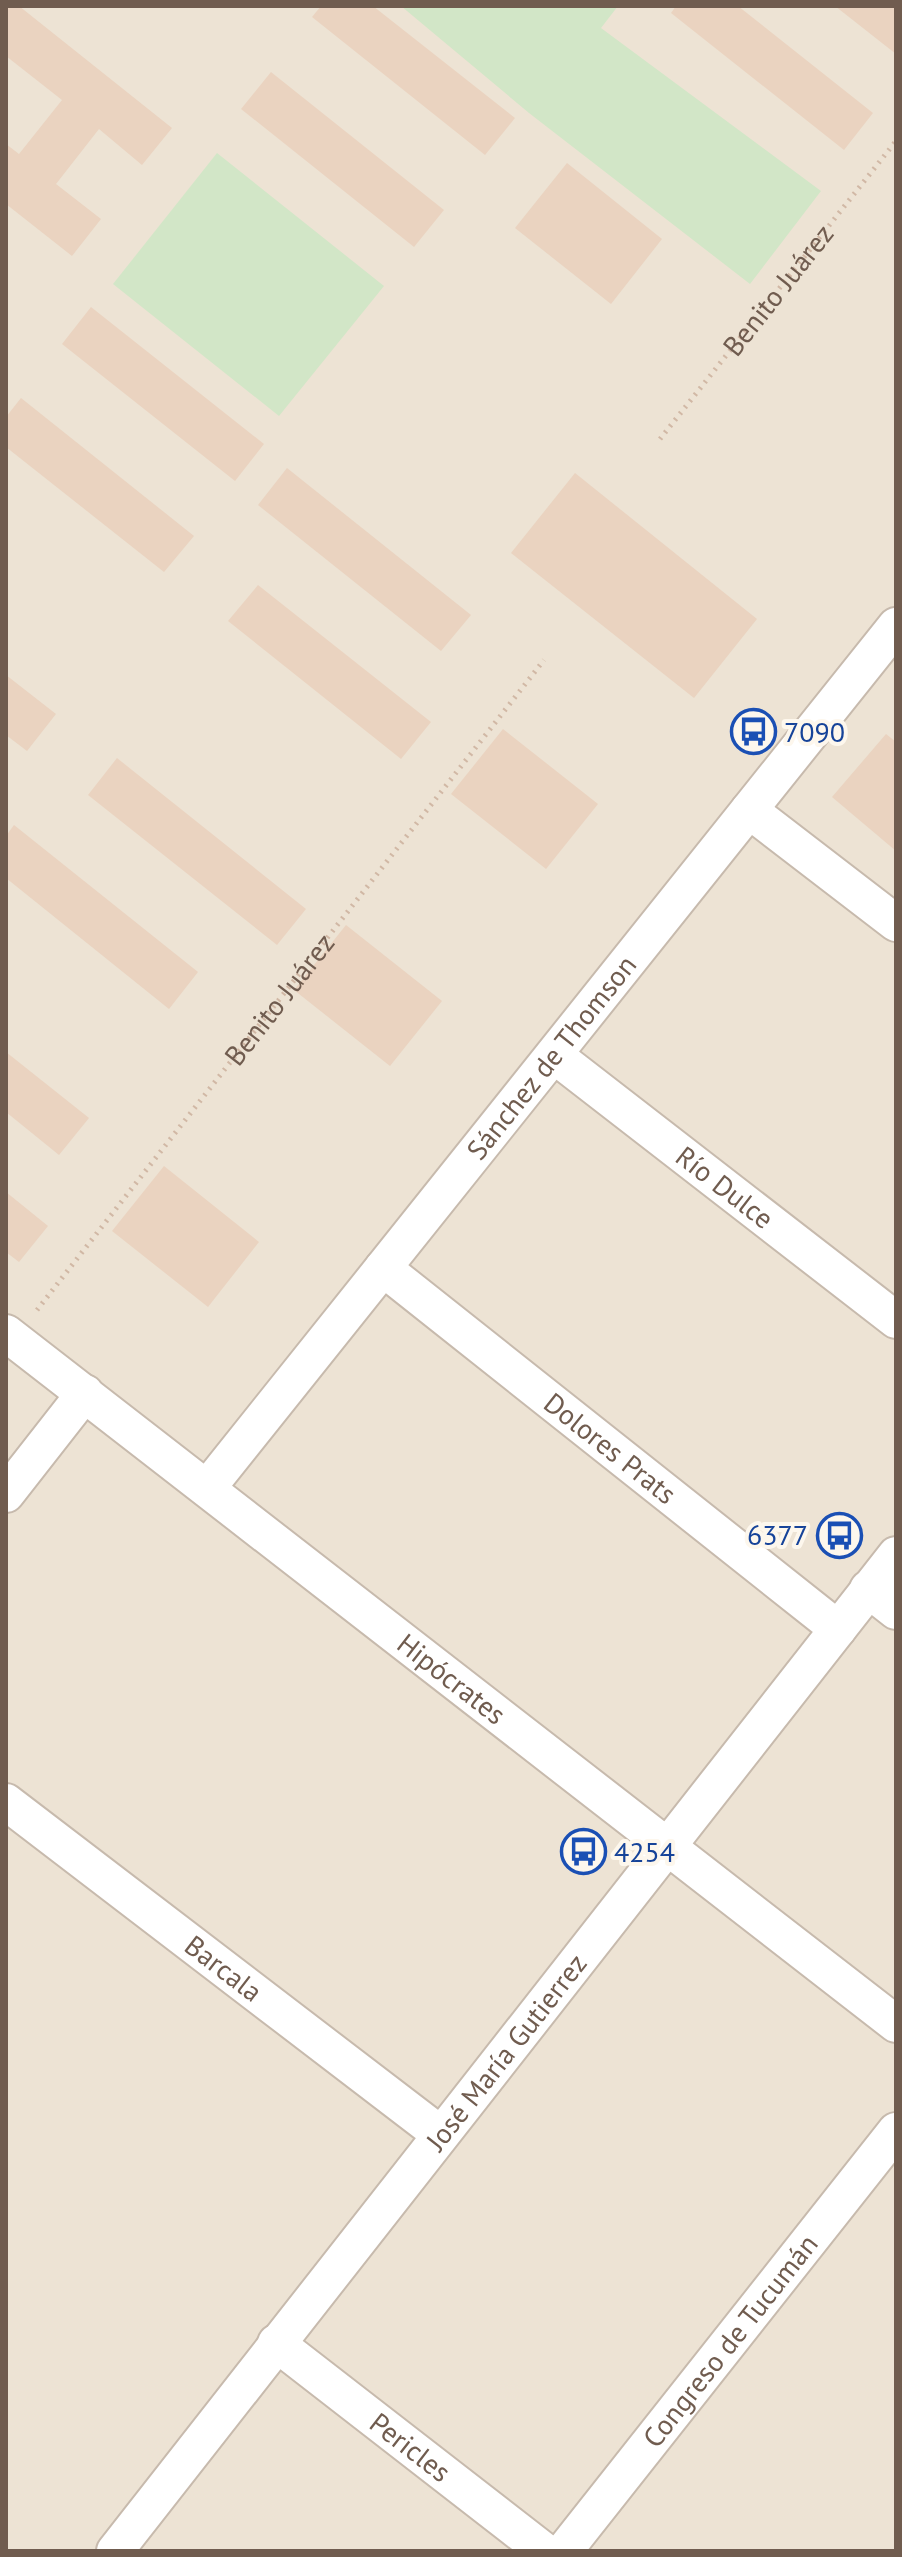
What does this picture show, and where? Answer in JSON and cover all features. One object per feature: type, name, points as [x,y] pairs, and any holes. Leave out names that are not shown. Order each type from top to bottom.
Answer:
[{"type":"street","name":"Sánchez de Thomson","points":[[208,1487],[896,626]]},
{"type":"street","points":[[749,810],[896,923]]},
{"type":"street","name":"Río Dulce","points":[[554,1055],[896,1320]]},
{"type":"street","name":"Dolores Prats","points":[[383,1268],[838,1629]]},
{"type":"street","name":"Hipócrates","points":[[10,1336],[896,2024]]},
{"type":"street","points":[[6,1494],[85,1393]]},
{"type":"street","name":"José María Gutierrez","points":[[115,2551],[838,1629],[882,1600],[896,1555]]},
{"type":"street","name":"Barcala","points":[[6,1802],[440,2134]]},
{"type":"street","name":"Congreso de Tucumán","points":[[564,2551],[896,2131]]},
{"type":"street","name":"Pericles","points":[[276,2343],[544,2551]]},
{"type":"path","name":"Benito Juárez","points":[[660,439],[896,141]]},
{"type":"path","name":"Benito Juárez","points":[[10,1336],[544,660]]},
{"type":"shaded area","points":[[6,6],[896,6],[896,2551],[6,2551]]},
{"type":"green space","points":[[401,6],[618,6],[601,28],[821,191],[750,284],[529,113]]},
{"type":"green space","points":[[217,153],[384,286],[279,416],[113,284]]},
{"type":"building","points":[[6,6],[19,6],[172,128],[142,165],[99,129],[56,184],[101,219],[72,256],[6,204],[6,144],[19,154],[62,100],[6,56]]},
{"type":"building","points":[[321,6],[373,6],[515,118],[485,155],[312,17]]},
{"type":"building","points":[[676,6],[738,6],[873,113],[844,150],[671,13]]},
{"type":"building","points":[[835,6],[896,6],[896,54]]},
{"type":"building","points":[[271,72],[444,210],[414,247],[241,109]]},
{"type":"building","points":[[567,163],[662,239],[611,304],[515,228]]},
{"type":"building","points":[[91,307],[264,444],[235,481],[62,344]]},
{"type":"building","points":[[21,398],[194,536],[164,572],[6,447],[6,417]]},
{"type":"building","points":[[287,468],[471,615],[441,651],[258,505]]},
{"type":"building","points":[[575,473],[757,619],[694,698],[511,553]]},
{"type":"building","points":[[258,585],[431,722],[401,759],[228,621]]},
{"type":"building","points":[[6,675],[56,714],[27,751],[6,735]]},
{"type":"building","points":[[503,729],[598,804],[546,869],[451,794]]},
{"type":"building","points":[[886,734],[896,742],[896,851],[832,797]]},
{"type":"building","points":[[117,758],[306,909],[277,945],[88,795]]},
{"type":"building","points":[[14,825],[198,972],[169,1009],[6,878],[6,836]]},
{"type":"building","points":[[346,925],[442,1001],[390,1066],[294,990]]},
{"type":"building","points":[[6,1052],[89,1118],[59,1155],[6,1112]]},
{"type":"building","points":[[164,1166],[259,1242],[208,1307],[112,1231]]},
{"type":"building","points":[[6,1192],[48,1226],[19,1262],[6,1252]]},
{"type":"place","name":"7090","points":[[753,732]]},
{"type":"place","name":"6377","points":[[839,1535]]},
{"type":"place","name":"4254","points":[[583,1852]]}]
